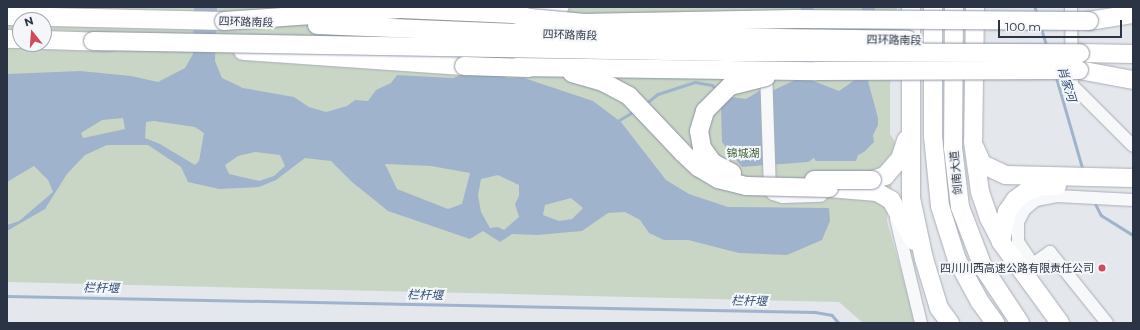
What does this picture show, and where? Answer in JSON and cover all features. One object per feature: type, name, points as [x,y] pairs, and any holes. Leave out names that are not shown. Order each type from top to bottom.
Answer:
[{"type":"highway","points":[[513,14],[560,7]]},
{"type":"highway","points":[[745,7],[794,19]]},
{"type":"highway","points":[[911,7],[911,198],[924,259],[939,308],[950,323]]},
{"type":"highway","name":"剑南大道","points":[[933,7],[933,136],[940,206],[957,260],[980,302],[995,323]]},
{"type":"highway","name":"剑南大道","points":[[954,7],[953,148],[960,207],[983,267],[1020,323]]},
{"type":"highway","points":[[975,7],[972,142],[980,192],[1001,242],[1060,323]]},
{"type":"highway","points":[[224,21],[400,9],[513,14],[530,18],[585,23],[794,19],[1089,21],[1133,23]]},
{"type":"highway","points":[[1089,21],[1133,14]]},
{"type":"highway","name":"四环路南段","points":[[7,16],[224,21],[1081,55],[1133,42]]},
{"type":"highway","name":"四环路南段","points":[[52,40],[726,52],[1081,55],[1133,54]]},
{"type":"highway","points":[[93,41],[464,66],[816,71]]},
{"type":"highway","points":[[911,126],[900,159],[885,176],[872,180],[747,177],[734,174],[713,163],[702,148],[699,131],[705,111],[730,86],[757,78],[816,71],[1081,55],[1133,69]]},
{"type":"highway","points":[[1081,55],[1133,80]]},
{"type":"highway","points":[[517,67],[561,71],[586,76],[615,87],[641,106],[698,167],[718,179],[746,186],[829,188],[877,192],[892,200],[924,259]]},
{"type":"highway","points":[[972,142],[982,164],[1006,175],[1133,178]]},
{"type":"highway","points":[[1001,242],[1007,212],[1027,191],[1042,186],[1133,186]]},
{"type":"street","points":[[764,7],[770,191],[773,194],[864,196],[884,204],[893,212],[921,323]]},
{"type":"street","points":[[1071,7],[1072,85],[1133,146]]},
{"type":"street","points":[[1107,323],[1050,252],[1033,264],[1018,242],[1018,222],[1024,210],[1036,200],[1057,196],[1133,200]]},
{"type":"shaded area","points":[[44,322],[159,323],[44,323]]},
{"type":"green space","name":"锦城湖","points":[[7,7],[897,7],[890,87],[890,134],[897,145],[887,221],[916,323],[863,323],[839,302],[7,282]]},
{"type":"water","points":[[194,7],[217,7],[215,61],[222,78],[243,88],[294,97],[309,107],[326,112],[347,106],[355,100],[368,101],[376,90],[391,83],[397,75],[453,78],[465,74],[473,65],[467,7],[491,7],[493,67],[506,78],[524,78],[593,101],[621,122],[666,180],[689,194],[728,207],[829,208],[830,221],[822,240],[787,255],[739,253],[688,240],[664,240],[649,233],[640,220],[625,212],[608,213],[582,231],[537,235],[512,234],[500,242],[483,231],[470,239],[388,211],[352,182],[331,161],[305,158],[276,180],[259,187],[219,189],[188,182],[181,167],[148,145],[107,145],[85,155],[67,174],[45,209],[7,231],[7,225],[19,221],[53,192],[48,180],[34,166],[7,182],[7,74],[80,71],[131,76],[158,82],[185,68],[193,54]],"holes":[[[123,118],[125,129],[83,138],[81,133],[102,120]],[[154,121],[195,127],[204,133],[199,161],[195,165],[160,144],[145,138],[146,122]],[[255,152],[280,155],[285,166],[274,176],[259,181],[229,174],[225,165],[238,156]],[[385,164],[431,166],[470,173],[462,204],[448,209],[397,189]],[[498,175],[519,185],[519,196],[515,204],[519,217],[504,230],[498,227],[490,228],[481,212],[478,195],[481,179]],[[571,198],[583,208],[572,219],[559,221],[543,215],[545,205]]]},
{"type":"water","points":[[801,7],[814,7],[811,22],[811,80],[839,91],[859,77],[862,7],[875,7],[868,81],[878,118],[878,125],[873,135],[874,142],[864,152],[858,155],[856,161],[816,161],[814,158],[808,162],[742,167],[722,142],[721,108],[716,99],[731,97],[746,99],[759,91],[774,90],[795,80]]},
{"type":"waterway","name":"肖家河","points":[[1035,7],[1037,14]]},
{"type":"waterway","name":"肖家河","points":[[1041,27],[1047,47]]},
{"type":"waterway","name":"肖家河","points":[[1056,76],[1082,166]]},
{"type":"waterway","points":[[645,104],[658,94],[695,82],[712,85],[717,89]]},
{"type":"waterway","points":[[616,122],[634,111]]},
{"type":"waterway","name":"肖家河","points":[[1095,203],[1101,215],[1133,235]]},
{"type":"waterway","name":"栏杆堰","points":[[7,296],[815,312],[832,315],[839,323]]},
{"type":"place","name":"四川川西高速公路有限责任公司","points":[[1102,268]]}]
